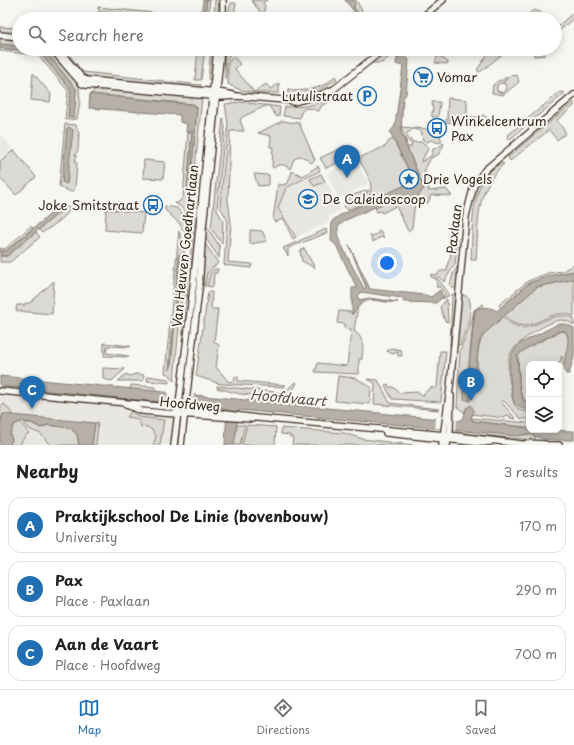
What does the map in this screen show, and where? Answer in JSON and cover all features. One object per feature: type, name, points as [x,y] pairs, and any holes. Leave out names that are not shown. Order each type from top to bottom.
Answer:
[{"type":"street","points":[[222,12],[223,0]]},
{"type":"street","points":[[428,12],[443,0]]},
{"type":"street","points":[[0,36],[12,37]]},
{"type":"street","points":[[58,56],[80,83],[85,85],[205,95],[215,94]]},
{"type":"street","points":[[64,56],[82,78],[87,80],[296,101],[317,97],[334,89],[375,56]]},
{"type":"street","name":"Van Heuven Goedhartlaan","points":[[181,445],[182,410],[180,392],[193,288],[210,106],[215,94],[217,56]]},
{"type":"street","name":"Van Heuven Goedhartlaan","points":[[174,445],[182,410],[188,392],[215,94],[220,56]]},
{"type":"street","points":[[205,95],[210,106]]},
{"type":"street","name":"Paxlaan","points":[[446,437],[466,216],[474,185],[492,162],[574,95]]},
{"type":"street","name":"Hoofdweg","points":[[0,391],[122,403],[240,418],[257,418],[360,428],[400,435],[446,437],[482,443],[492,441],[559,445]]},
{"type":"shaded area","points":[[203,0],[207,0],[206,12],[202,12]]},
{"type":"shaded area","points":[[207,0],[210,0],[209,12],[206,12]]},
{"type":"shaded area","points":[[215,0],[219,0],[218,12],[214,12]]},
{"type":"shaded area","points":[[267,0],[263,3],[265,6],[264,12],[260,12],[252,1]]},
{"type":"shaded area","points":[[345,0],[353,0],[355,3],[354,8],[357,12],[354,12]]},
{"type":"shaded area","points":[[353,0],[356,0],[363,12],[357,12],[354,8]]},
{"type":"shaded area","points":[[231,3],[236,3],[234,12],[228,12]]},
{"type":"shaded area","points":[[98,7],[144,12],[99,12]]},
{"type":"shaded area","points":[[574,12],[574,18],[562,28],[562,22]]},
{"type":"shaded area","points":[[0,27],[12,28],[12,33],[0,32]]},
{"type":"shaded area","points":[[0,38],[12,39],[12,45],[0,44]]},
{"type":"shaded area","points":[[0,44],[12,45],[12,49],[0,48]]},
{"type":"shaded area","points":[[0,48],[12,49],[12,52],[0,51]]},
{"type":"shaded area","points":[[39,56],[43,56],[71,90],[68,117],[74,117],[76,89],[50,56],[55,56],[79,86],[80,102],[77,119],[65,120],[68,91]]},
{"type":"shaded area","points":[[42,56],[50,56],[76,89],[74,117],[68,118],[71,90]]},
{"type":"shaded area","points":[[70,56],[83,72],[201,85],[200,88],[88,79],[83,76],[68,58]]},
{"type":"shaded area","points":[[197,56],[204,56],[201,80],[195,80]]},
{"type":"shaded area","points":[[210,56],[213,56],[211,80],[208,79]]},
{"type":"shaded area","points":[[224,56],[229,56],[226,63],[227,76],[225,80]]},
{"type":"shaded area","points":[[233,56],[240,64],[235,69],[254,92],[266,84],[271,89],[279,83],[279,93],[260,93],[240,90],[228,84],[228,63]]},
{"type":"shaded area","points":[[380,56],[390,56],[382,63],[371,63]]},
{"type":"shaded area","points":[[406,56],[409,60],[406,94],[403,98],[401,133],[424,188],[417,198],[404,203],[393,199],[346,220],[338,226],[338,238],[364,289],[366,287],[349,245],[370,289],[425,295],[431,297],[440,290],[443,297],[436,303],[404,302],[402,298],[361,292],[358,296],[359,300],[369,298],[398,302],[367,301],[363,303],[352,315],[352,288],[357,288],[336,245],[331,241],[332,221],[340,215],[414,181],[390,132],[395,126],[403,66],[396,64],[397,58]]},
{"type":"shaded area","points":[[438,56],[439,56],[448,62],[448,64],[435,63]]},
{"type":"shaded area","points":[[486,56],[500,56],[480,72],[477,70]]},
{"type":"shaded area","points":[[33,73],[51,94],[50,102],[31,100]]},
{"type":"shaded area","points":[[517,75],[519,82],[503,95],[492,93],[493,85],[507,76],[508,77],[503,83],[509,76]],"holes":[[[501,83],[505,84],[507,89],[503,93],[497,91],[497,85]]]},
{"type":"shaded area","points":[[335,76],[337,79],[318,91],[291,96],[288,93],[289,88],[292,91],[321,86],[326,84]]},
{"type":"shaded area","points":[[94,88],[202,98],[190,218],[181,207],[175,203],[178,203],[183,197],[188,132],[192,132],[187,190],[190,191],[197,108],[194,104],[90,94],[93,93]]},
{"type":"shaded area","points":[[560,92],[565,93],[509,140],[508,135]]},
{"type":"shaded area","points":[[90,94],[194,105],[197,108],[190,191],[187,190],[192,132],[186,132],[187,124],[180,122],[180,115],[89,108]]},
{"type":"shaded area","points":[[448,98],[467,100],[467,119],[447,117]]},
{"type":"shaded area","points":[[329,100],[329,102],[322,105],[318,112],[314,109],[306,108],[301,112],[300,118],[283,116],[285,107],[306,106]]},
{"type":"shaded area","points":[[240,102],[267,105],[242,117],[240,120],[244,131],[230,131],[228,200],[231,223],[228,262],[252,264],[251,268],[224,265],[227,219],[220,207],[228,124],[225,104]]},
{"type":"shaded area","points":[[432,102],[440,102],[438,117],[432,117]]},
{"type":"shaded area","points":[[574,102],[574,106],[557,120],[566,133],[557,140],[549,130],[510,161],[508,157]]},
{"type":"shaded area","points":[[268,106],[280,107],[279,116],[277,117]]},
{"type":"shaded area","points":[[483,115],[489,119],[480,126],[446,122],[446,119],[469,121],[470,117],[479,117]]},
{"type":"shaded area","points":[[223,118],[225,127],[217,210],[223,221],[222,244],[211,228]]},
{"type":"shaded area","points":[[282,121],[299,123],[315,160],[311,163],[300,156],[294,159],[290,169],[282,165],[278,165],[274,168],[272,167],[273,147],[270,147],[271,136],[258,133]]},
{"type":"shaded area","points":[[65,124],[76,125],[79,134],[78,150],[75,155],[77,156],[75,161],[77,164],[75,188],[71,192],[59,186]]},
{"type":"shaded area","points":[[69,127],[73,130],[67,184],[62,182],[67,128]]},
{"type":"shaded area","points":[[401,127],[441,130],[440,137],[442,141],[439,143],[431,140],[427,142],[423,140],[421,131],[413,129],[406,134],[408,136],[406,144]]},
{"type":"shaded area","points":[[0,134],[12,148],[0,158]]},
{"type":"shaded area","points":[[393,139],[414,181],[373,201],[369,196],[371,191],[370,181],[359,160],[361,157],[386,146],[389,141]]},
{"type":"shaded area","points":[[410,139],[413,142],[422,142],[429,147],[421,162],[431,156],[433,149],[439,147],[443,143],[444,144],[439,154],[431,158],[424,171],[427,177],[432,178],[428,191],[446,189],[452,196],[431,195],[428,203],[415,202],[412,228],[408,231],[396,206],[382,213],[381,211],[377,212],[375,207],[393,199],[404,203],[417,198],[424,188],[406,145],[410,148],[412,144],[409,142]]},
{"type":"shaded area","points":[[345,146],[343,161],[326,168],[320,158]]},
{"type":"shaded area","points":[[14,150],[36,177],[16,195],[0,178],[0,161]]},
{"type":"shaded area","points":[[144,160],[165,162],[163,179],[143,178]]},
{"type":"shaded area","points":[[353,161],[357,161],[368,184],[338,199],[327,173]]},
{"type":"shaded area","points":[[502,163],[504,164],[494,174],[487,185],[483,196],[478,220],[476,260],[471,260],[474,206],[478,192],[483,180],[491,170]]},
{"type":"shaded area","points":[[318,166],[320,171],[286,188],[278,208],[296,237],[293,239],[283,219],[275,222],[273,220],[278,184],[282,185],[288,183],[292,171],[303,176]]},
{"type":"shaded area","name":"De Caleidoscoop","points":[[322,173],[341,210],[330,216],[328,223],[297,237],[279,208],[284,190]]},
{"type":"shaded area","points":[[254,174],[269,175],[269,185],[258,186]]},
{"type":"shaded area","points":[[321,174],[325,182],[314,186],[310,179]]},
{"type":"shaded area","points":[[369,190],[366,195],[369,200],[348,210],[344,207],[350,196]]},
{"type":"shaded area","points":[[77,203],[116,207],[129,210],[77,205]]},
{"type":"shaded area","points":[[165,206],[177,208],[190,224],[188,238],[179,223],[165,210]]},
{"type":"shaded area","points":[[59,207],[62,208],[62,210],[12,252],[7,256],[0,256],[0,251],[6,251]]},
{"type":"shaded area","points":[[66,207],[71,208],[67,214],[42,233],[39,229]]},
{"type":"shaded area","points":[[106,209],[144,213],[142,233],[105,230]]},
{"type":"shaded area","points":[[195,216],[197,218],[193,272],[190,257]]},
{"type":"shaded area","points":[[206,225],[220,247],[219,258],[205,237]]},
{"type":"shaded area","points":[[31,226],[33,228],[6,251],[0,251],[0,248],[5,249]]},
{"type":"shaded area","points":[[326,229],[327,233],[288,248],[288,256],[283,248]]},
{"type":"shaded area","points":[[250,230],[262,231],[267,241],[250,244]]},
{"type":"shaded area","points":[[179,231],[184,246],[185,261],[174,381],[170,375],[165,373]]},
{"type":"shaded area","points":[[378,231],[381,231],[384,238],[381,237],[373,242],[370,235],[372,236],[379,233]]},
{"type":"shaded area","points":[[36,232],[40,237],[10,262],[0,262],[0,256],[7,256]]},
{"type":"shaded area","points":[[453,236],[458,237],[455,264],[444,282],[437,275],[440,271],[447,271]]},
{"type":"shaded area","points":[[205,243],[218,263],[207,273],[205,287],[202,281]]},
{"type":"shaded area","points":[[304,248],[315,268],[302,261],[300,251]]},
{"type":"shaded area","points":[[179,254],[181,255],[171,368],[169,370]]},
{"type":"shaded area","points":[[459,264],[457,288],[452,288],[450,285],[453,274]]},
{"type":"shaded area","points":[[574,264],[574,271],[529,283],[501,308],[499,305],[528,281],[548,273],[563,271]]},
{"type":"shaded area","points":[[215,269],[218,269],[217,273],[214,273],[213,287],[207,286],[210,273]]},
{"type":"shaded area","points":[[574,271],[574,279],[537,287],[484,334],[479,343],[473,395],[470,397],[470,401],[464,399],[464,387],[467,384],[475,310],[486,308],[497,311],[529,283],[548,276]]},
{"type":"shaded area","points":[[431,274],[435,275],[448,292],[448,296],[443,299],[445,294],[439,286],[437,288],[436,279],[431,277]]},
{"type":"shaded area","points":[[574,279],[574,316],[564,314],[554,315],[529,325],[521,326],[513,323],[504,315],[537,287]]},
{"type":"shaded area","points":[[54,281],[52,314],[16,311],[17,305],[25,305],[25,303],[30,303]]},
{"type":"shaded area","points":[[187,282],[188,309],[182,342]]},
{"type":"shaded area","points":[[208,292],[212,292],[211,309],[218,309],[214,342],[219,345],[216,367],[229,382],[234,381],[235,376],[238,377],[238,381],[286,385],[284,387],[221,384],[196,376]]},
{"type":"shaded area","points":[[456,294],[450,346],[452,295]]},
{"type":"shaded area","points":[[462,294],[469,298],[470,316],[460,345],[456,345]]},
{"type":"shaded area","points":[[447,299],[448,322],[445,321],[440,307]]},
{"type":"shaded area","points":[[483,304],[484,308],[479,308],[474,311],[467,384],[464,387],[470,397],[475,385],[477,355],[480,342],[487,331],[503,316],[512,324],[521,327],[529,327],[554,317],[564,316],[574,318],[574,325],[567,321],[560,320],[540,329],[524,339],[510,355],[508,372],[513,400],[519,410],[526,411],[526,419],[521,419],[504,401],[501,402],[516,419],[505,415],[505,418],[471,414],[465,410],[465,413],[457,407],[460,350],[472,320],[474,310]]},
{"type":"shaded area","points":[[358,306],[354,331],[362,340],[363,350],[362,359],[359,359],[359,374],[315,372],[318,363],[347,366],[351,330],[344,328],[344,324],[337,323],[339,311],[351,312],[352,314]]},
{"type":"shaded area","points":[[558,324],[566,324],[574,328],[574,357],[569,374],[566,374],[564,369],[568,341],[565,331],[559,331],[527,348],[517,356],[520,391],[524,401],[526,402],[526,409],[515,404],[510,376],[510,361],[512,354],[515,348],[521,343]]},
{"type":"shaded area","points":[[561,331],[566,332],[569,340],[564,365],[562,364],[562,356],[560,361],[526,361],[526,403],[520,391],[518,355],[527,348]]},
{"type":"shaded area","points":[[104,343],[130,346],[107,346],[106,353],[129,357],[104,356]]},
{"type":"shaded area","points":[[391,348],[401,350],[402,356],[398,356],[398,352],[393,354],[387,351]]},
{"type":"shaded area","points":[[440,351],[446,351],[441,402],[392,399],[385,385],[388,384],[389,387],[393,387],[400,393],[419,392],[419,394],[424,395],[424,393],[432,387],[434,389],[437,387]]},
{"type":"shaded area","points":[[103,368],[125,369],[112,381],[103,379]]},
{"type":"shaded area","points":[[126,374],[130,376],[135,374],[144,375],[143,381],[118,381]]},
{"type":"shaded area","points":[[0,376],[460,421],[464,417],[466,408],[471,405],[474,411],[471,418],[473,421],[526,428],[526,433],[562,433],[562,431],[574,431],[574,440],[543,439],[529,435],[519,436],[239,410],[234,445],[225,445],[227,409],[0,386]]},
{"type":"shaded area","points":[[148,376],[168,379],[169,383],[147,381]]},
{"type":"shaded area","points":[[338,376],[356,378],[371,387],[370,404],[335,401]]},
{"type":"shaded area","points":[[367,379],[378,380],[390,403],[439,409],[374,404],[375,383]]},
{"type":"shaded area","points":[[295,382],[297,383],[288,398],[240,394],[217,388],[217,386],[284,393]]},
{"type":"shaded area","points":[[0,383],[184,400],[179,445],[0,445]]},
{"type":"shaded area","points":[[131,385],[155,387],[156,392],[130,389]]},
{"type":"shaded area","points":[[4,404],[14,415],[3,414],[0,426],[0,408]]},
{"type":"shaded area","points":[[131,411],[139,417],[164,420],[160,445],[153,445],[156,437],[154,432],[146,427],[141,427],[136,419],[127,417]]},
{"type":"shaded area","points":[[3,414],[95,423],[92,445],[79,445],[77,435],[71,428],[48,425],[40,428],[31,423],[20,422],[14,425],[10,434],[12,440],[9,445],[0,445],[0,426]]},
{"type":"shaded area","points":[[471,418],[526,423],[526,433],[535,433],[535,439],[457,433],[457,429],[525,435],[525,427],[473,421]]},
{"type":"shaded area","points":[[20,422],[29,433],[25,436],[20,444],[21,445],[9,445],[12,440],[10,434],[14,425]]},
{"type":"shaded area","points":[[98,422],[96,445],[92,445],[95,423]]},
{"type":"shaded area","points":[[24,423],[31,423],[41,428],[48,425],[71,428],[77,435],[79,445],[50,445],[41,434],[31,430]]},
{"type":"shaded area","points":[[236,425],[245,425],[240,445],[234,445]]},
{"type":"shaded area","points":[[247,425],[276,427],[275,445],[242,445]]},
{"type":"shaded area","points":[[281,428],[344,433],[363,439],[413,445],[292,445],[293,438],[290,437],[290,435],[281,434]]},
{"type":"pier","points":[[168,391],[194,393],[192,406],[197,407],[167,405]]},
{"type":"pier","points":[[436,417],[457,419],[456,430],[435,428]]},
{"type":"place","name":"Vomar","points":[[423,77]]},
{"type":"place","name":"Lutulistraat","points":[[367,96]]},
{"type":"place","name":"Winkelcentrum Pax","points":[[437,128]]},
{"type":"place","name":"Praktijkschool De Linie (bovenbouw)","points":[[347,178]]},
{"type":"place","name":"Drie Vogels","points":[[409,179]]},
{"type":"place","name":"De Caleidoscoop","points":[[308,199]]},
{"type":"place","name":"Joke Smitstraat","points":[[153,205]]},
{"type":"place","name":"Pax","points":[[471,401]]},
{"type":"place","name":"Aan de Vaart","points":[[32,409]]},
{"type":"water label","name":"Hoofdvaart","points":[[288,398]]}]
